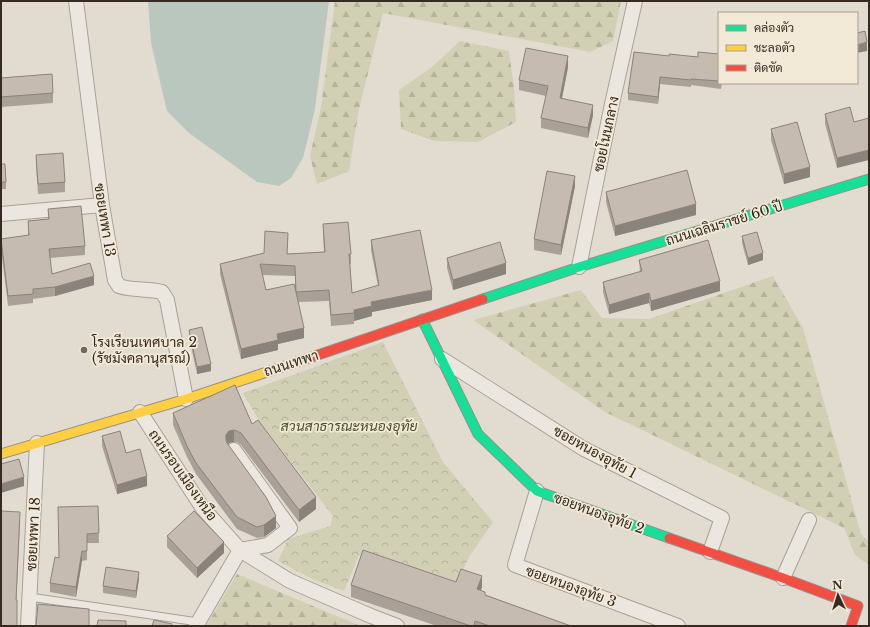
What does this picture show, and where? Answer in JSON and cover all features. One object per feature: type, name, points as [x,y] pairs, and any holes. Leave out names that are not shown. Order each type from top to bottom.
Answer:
[{"type":"street","name":"ซอยเทพา 13","points":[[76,1],[102,205],[115,280],[119,286],[127,289],[154,290],[162,292],[167,300],[186,399]]},
{"type":"street","name":"ซอยโนนกลาง","points":[[579,267],[612,104],[635,1]]},
{"type":"street","name":"ถนนเฉลิมราชย์ 60 ปี","points":[[579,267],[869,179]]},
{"type":"street","points":[[1,214],[102,205]]},
{"type":"street","name":"ถนนเทพา","points":[[1,454],[239,384],[375,340],[422,319],[579,267]]},
{"type":"street","name":"ซอยหนองอุทัย 2","points":[[422,319],[478,434],[537,490],[858,606],[851,626]]},
{"type":"street","name":"ซอยหนองอุทัย 1","points":[[442,359],[584,449],[722,518],[710,552]]},
{"type":"street","name":"ถนนรอบเมืองเหนือ","points":[[140,412],[202,507],[240,550],[290,581],[370,621],[397,626]]},
{"type":"street","name":"ซอยเทพา 18","points":[[28,626],[37,443]]},
{"type":"street","points":[[197,624],[240,550],[268,545],[290,528],[234,450]]},
{"type":"street","name":"ซอยหนองอุทัย 3","points":[[537,490],[515,565],[678,626]]},
{"type":"street","points":[[784,578],[809,520]]},
{"type":"lane","points":[[30,597],[197,624]]},
{"type":"green space","points":[[335,1],[621,1],[613,41],[590,52],[383,13],[359,109],[349,171],[317,184],[310,156],[321,107]]},
{"type":"green space","points":[[460,41],[509,51],[514,88],[516,122],[478,142],[434,141],[401,129],[399,90],[432,67]]},
{"type":"green space","points":[[773,276],[803,328],[861,534],[869,542],[869,565],[855,555],[844,528],[605,412],[473,320],[581,290],[602,318],[649,319]]},
{"type":"green space","name":"สวนสาธารณะหนองอุทัย","points":[[383,342],[443,462],[493,522],[469,557],[457,584],[359,555],[344,591],[312,579],[278,561],[288,539],[330,526],[333,516],[260,422],[243,393]]},
{"type":"green space","points":[[237,574],[358,625],[358,626],[206,626]]},
{"type":"shaded area","points":[[148,1],[329,1],[315,109],[303,158],[291,178],[279,186],[257,182],[189,133],[167,111],[151,43]]},
{"type":"building","points":[[865,31],[867,42],[858,45],[858,33]]},
{"type":"building","points":[[526,48],[568,56],[560,98],[593,105],[588,128],[541,118],[548,86],[519,80]]},
{"type":"building","points":[[634,52],[669,56],[669,54],[698,57],[698,52],[718,54],[718,81],[660,77],[658,97],[628,93]]},
{"type":"building","points":[[52,74],[53,93],[1,97],[1,78]]},
{"type":"building","points":[[850,107],[854,122],[869,118],[869,150],[837,158],[825,114]]},
{"type":"building","points":[[797,122],[810,167],[784,174],[771,129]]},
{"type":"building","points":[[63,153],[65,182],[38,184],[36,155]]},
{"type":"building","points":[[1,164],[5,164],[6,182],[1,182]]},
{"type":"building","points":[[687,170],[696,204],[615,226],[606,192]]},
{"type":"building","points":[[547,171],[575,176],[561,245],[534,239]]},
{"type":"building","points":[[81,206],[85,246],[49,249],[52,274],[90,263],[94,276],[55,287],[33,289],[33,294],[8,296],[1,239],[29,235],[28,221],[49,219],[48,209]]},
{"type":"building","points":[[348,222],[352,293],[379,285],[371,240],[420,230],[432,290],[371,302],[372,306],[354,310],[354,313],[331,315],[329,290],[296,292],[304,328],[277,334],[278,340],[241,349],[220,264],[264,253],[265,231],[288,233],[287,254],[325,252],[323,224]],"holes":[[[260,264],[295,266],[296,292],[294,284],[266,290]]]},
{"type":"building","points":[[757,232],[763,253],[748,258],[742,236]]},
{"type":"building","points":[[708,240],[720,281],[651,301],[649,293],[609,305],[603,282],[642,271],[639,260]]},
{"type":"building","points":[[500,242],[506,263],[453,280],[447,258]]},
{"type":"building","points":[[202,327],[211,364],[197,367],[189,330]]},
{"type":"building","points":[[235,385],[252,424],[258,420],[316,497],[299,510],[241,433],[234,430],[229,431],[226,435],[227,443],[266,497],[276,516],[264,525],[257,527],[237,517],[196,463],[173,413]]},
{"type":"building","points":[[120,431],[126,453],[140,449],[147,476],[117,485],[102,436]]},
{"type":"building","points":[[19,459],[24,477],[1,484],[1,464]]},
{"type":"building","points":[[98,506],[99,533],[87,534],[87,551],[82,551],[76,587],[50,583],[55,557],[59,558],[58,507]]},
{"type":"building","points":[[1,511],[20,512],[16,600],[17,626],[1,626]]},
{"type":"building","points":[[194,511],[224,542],[197,568],[167,536]]},
{"type":"building","points":[[363,550],[456,582],[461,569],[482,576],[477,589],[485,592],[485,595],[571,626],[490,626],[475,621],[474,626],[471,626],[351,585]]},
{"type":"building","points":[[106,567],[139,572],[136,591],[103,586]]},
{"type":"building","points":[[38,604],[89,609],[89,626],[36,626]]},
{"type":"building","points":[[98,620],[126,621],[126,626],[97,626]]},
{"type":"building","points":[[154,620],[172,624],[171,626],[152,626]]},
{"type":"traffic: fast","points":[[483,299],[579,267],[869,179]]},
{"type":"traffic: fast","points":[[422,319],[478,434],[537,491],[669,538]]},
{"type":"traffic: slow","points":[[1,454],[186,399],[306,359]]},
{"type":"traffic: jam","points":[[306,359],[483,299]]},
{"type":"traffic: jam","points":[[669,538],[858,606],[851,626]]},
{"type":"place","name":"โรงเรียนเทศบาล 2 (รัชมังคลานุสรณ์)","points":[[84,350]]}]
